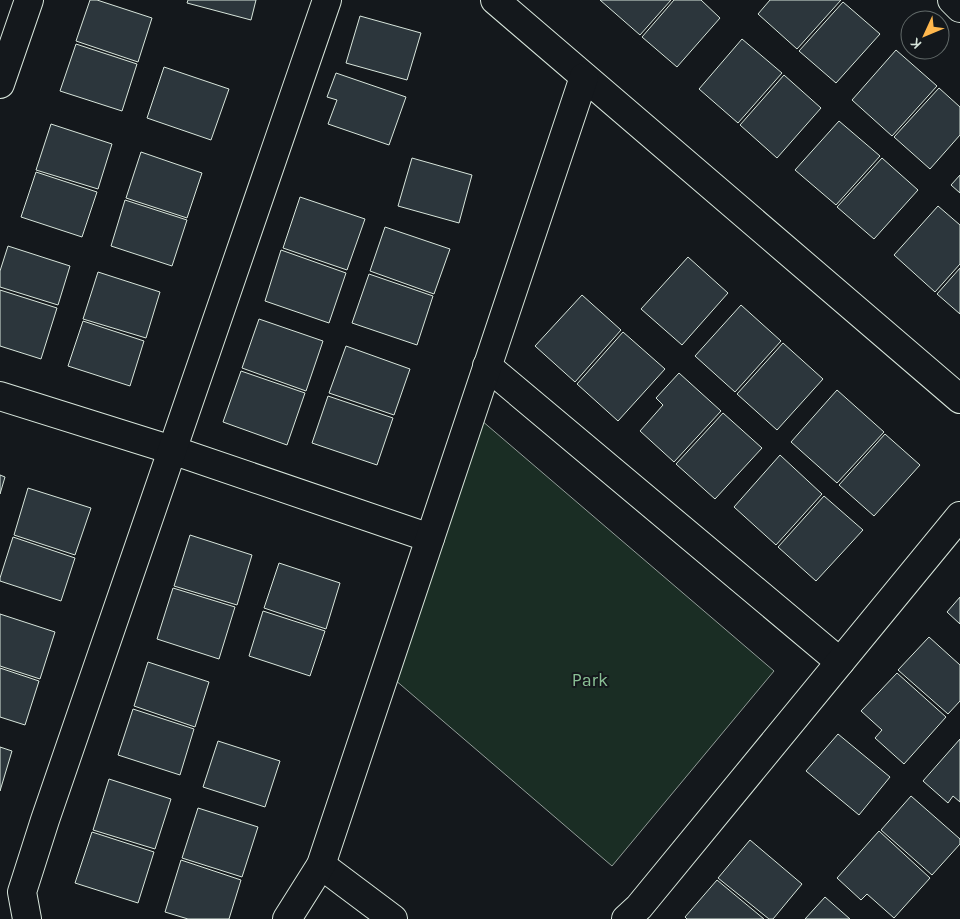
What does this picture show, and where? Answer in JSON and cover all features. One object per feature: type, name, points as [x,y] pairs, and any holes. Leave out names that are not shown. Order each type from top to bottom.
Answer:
[{"type":"street","points":[[0,84],[29,0]]},
{"type":"street","points":[[27,919],[22,892],[63,767],[327,0]]},
{"type":"street","points":[[495,0],[960,399]]},
{"type":"street","points":[[952,0],[960,8]]},
{"type":"street","points":[[287,919],[321,865],[584,77]]},
{"type":"street","points":[[487,366],[840,662]]},
{"type":"street","points":[[0,396],[172,450],[430,538]]},
{"type":"street","points":[[628,918],[960,516]]},
{"type":"street","points":[[321,865],[393,919]]},
{"type":"green space","name":"Park","points":[[481,420],[774,671],[612,866],[394,679]]},
{"type":"building","points":[[90,0],[97,0],[152,18],[138,62],[76,41]]},
{"type":"building","points":[[188,0],[256,0],[251,20],[187,3]]},
{"type":"building","points":[[600,0],[671,0],[640,35]]},
{"type":"building","points":[[674,0],[701,0],[720,18],[677,67],[642,37]]},
{"type":"building","points":[[770,0],[841,0],[797,49],[758,14]]},
{"type":"building","points":[[843,2],[880,34],[836,83],[799,51]]},
{"type":"building","points":[[360,16],[421,33],[407,80],[346,63]]},
{"type":"building","points":[[742,39],[782,73],[738,123],[699,89]]},
{"type":"building","points":[[76,44],[137,64],[122,111],[60,91]]},
{"type":"building","points":[[896,50],[900,54],[900,60],[907,60],[937,86],[892,136],[852,100]]},
{"type":"building","points":[[164,67],[229,89],[211,140],[147,118]]},
{"type":"building","points":[[336,73],[406,97],[389,145],[328,124],[337,100],[327,97]]},
{"type":"building","points":[[784,75],[821,108],[777,158],[740,125]]},
{"type":"building","points":[[939,88],[960,107],[960,135],[930,169],[894,137]]},
{"type":"building","points":[[839,121],[880,156],[836,205],[795,170]]},
{"type":"building","points":[[51,124],[112,144],[98,189],[36,170]]},
{"type":"building","points":[[141,152],[202,173],[187,218],[126,198]]},
{"type":"building","points":[[412,158],[472,175],[459,223],[398,206]]},
{"type":"building","points":[[882,158],[918,190],[874,239],[837,207]]},
{"type":"building","points":[[36,172],[97,192],[82,237],[21,217]]},
{"type":"building","points":[[960,175],[960,193],[951,185]]},
{"type":"building","points":[[300,197],[365,219],[347,270],[283,248]]},
{"type":"building","points":[[125,200],[187,220],[172,266],[111,246]]},
{"type":"building","points":[[938,206],[960,225],[960,264],[935,292],[894,255]]},
{"type":"building","points":[[385,227],[450,249],[434,294],[370,271]]},
{"type":"building","points":[[8,246],[70,266],[58,305],[0,287],[0,271]]},
{"type":"building","points":[[281,250],[346,273],[329,323],[265,301]]},
{"type":"building","points":[[688,257],[728,293],[682,345],[641,309]]},
{"type":"building","points":[[960,268],[960,314],[937,294]]},
{"type":"building","points":[[98,272],[160,292],[146,338],[83,319]]},
{"type":"building","points":[[369,274],[433,296],[417,345],[352,323]]},
{"type":"building","points":[[0,290],[57,308],[41,359],[0,346]]},
{"type":"building","points":[[582,295],[621,330],[575,382],[535,346]]},
{"type":"building","points":[[741,305],[781,341],[735,392],[695,356]]},
{"type":"building","points":[[259,319],[323,341],[306,391],[242,368]]},
{"type":"building","points":[[83,321],[144,341],[130,386],[68,366]]},
{"type":"building","points":[[623,332],[665,369],[618,421],[577,384]]},
{"type":"building","points":[[783,343],[823,379],[777,430],[737,394]]},
{"type":"building","points":[[346,346],[410,369],[394,415],[329,393]]},
{"type":"building","points":[[241,371],[305,393],[287,445],[223,422]]},
{"type":"building","points":[[679,373],[721,411],[674,462],[640,431],[663,405],[656,398]]},
{"type":"building","points":[[837,390],[884,432],[837,483],[791,442]]},
{"type":"building","points":[[328,396],[393,418],[377,465],[312,443]]},
{"type":"building","points":[[723,413],[762,448],[715,499],[676,464]]},
{"type":"building","points":[[885,434],[920,465],[874,516],[839,485]]},
{"type":"building","points":[[780,455],[822,494],[776,545],[734,507]]},
{"type":"building","points":[[0,475],[5,477],[0,494]]},
{"type":"building","points":[[28,488],[91,508],[75,555],[14,535]]},
{"type":"building","points":[[824,496],[863,530],[816,581],[778,547]]},
{"type":"building","points":[[190,535],[252,555],[237,605],[174,586]]},
{"type":"building","points":[[13,537],[75,558],[61,601],[0,581]]},
{"type":"building","points":[[279,563],[340,583],[326,629],[264,608]]},
{"type":"building","points":[[173,588],[235,607],[219,659],[157,639]]},
{"type":"building","points":[[960,597],[960,624],[947,612]]},
{"type":"building","points":[[263,611],[325,631],[310,676],[249,656]]},
{"type":"building","points":[[0,614],[55,632],[40,679],[0,666]]},
{"type":"building","points":[[929,637],[960,665],[960,701],[948,714],[898,670]]},
{"type":"building","points":[[148,662],[209,682],[195,727],[134,706]]},
{"type":"building","points":[[0,668],[39,681],[25,725],[0,717]]},
{"type":"building","points":[[897,673],[946,717],[904,764],[875,738],[882,730],[861,711]]},
{"type":"building","points":[[133,709],[194,729],[180,775],[118,755]]},
{"type":"building","points":[[838,734],[890,777],[859,815],[806,771]]},
{"type":"building","points":[[960,739],[960,802],[953,796],[948,803],[923,781]]},
{"type":"building","points":[[218,741],[280,761],[265,807],[203,787]]},
{"type":"building","points":[[0,747],[12,751],[0,791]]},
{"type":"building","points":[[109,779],[171,799],[155,849],[93,830]]},
{"type":"building","points":[[911,796],[960,839],[960,844],[932,875],[881,830]]},
{"type":"building","points":[[198,808],[258,827],[242,877],[182,858]]},
{"type":"building","points":[[879,831],[930,878],[894,918],[867,894],[861,900],[837,878]]},
{"type":"building","points":[[92,832],[154,852],[138,903],[75,883]]},
{"type":"building","points":[[750,840],[802,884],[773,919],[769,919],[718,878]]},
{"type":"building","points":[[181,860],[241,880],[229,919],[188,919],[165,912]]},
{"type":"building","points":[[717,880],[764,919],[687,919],[685,917]]},
{"type":"building","points":[[825,897],[850,919],[805,919]]}]
